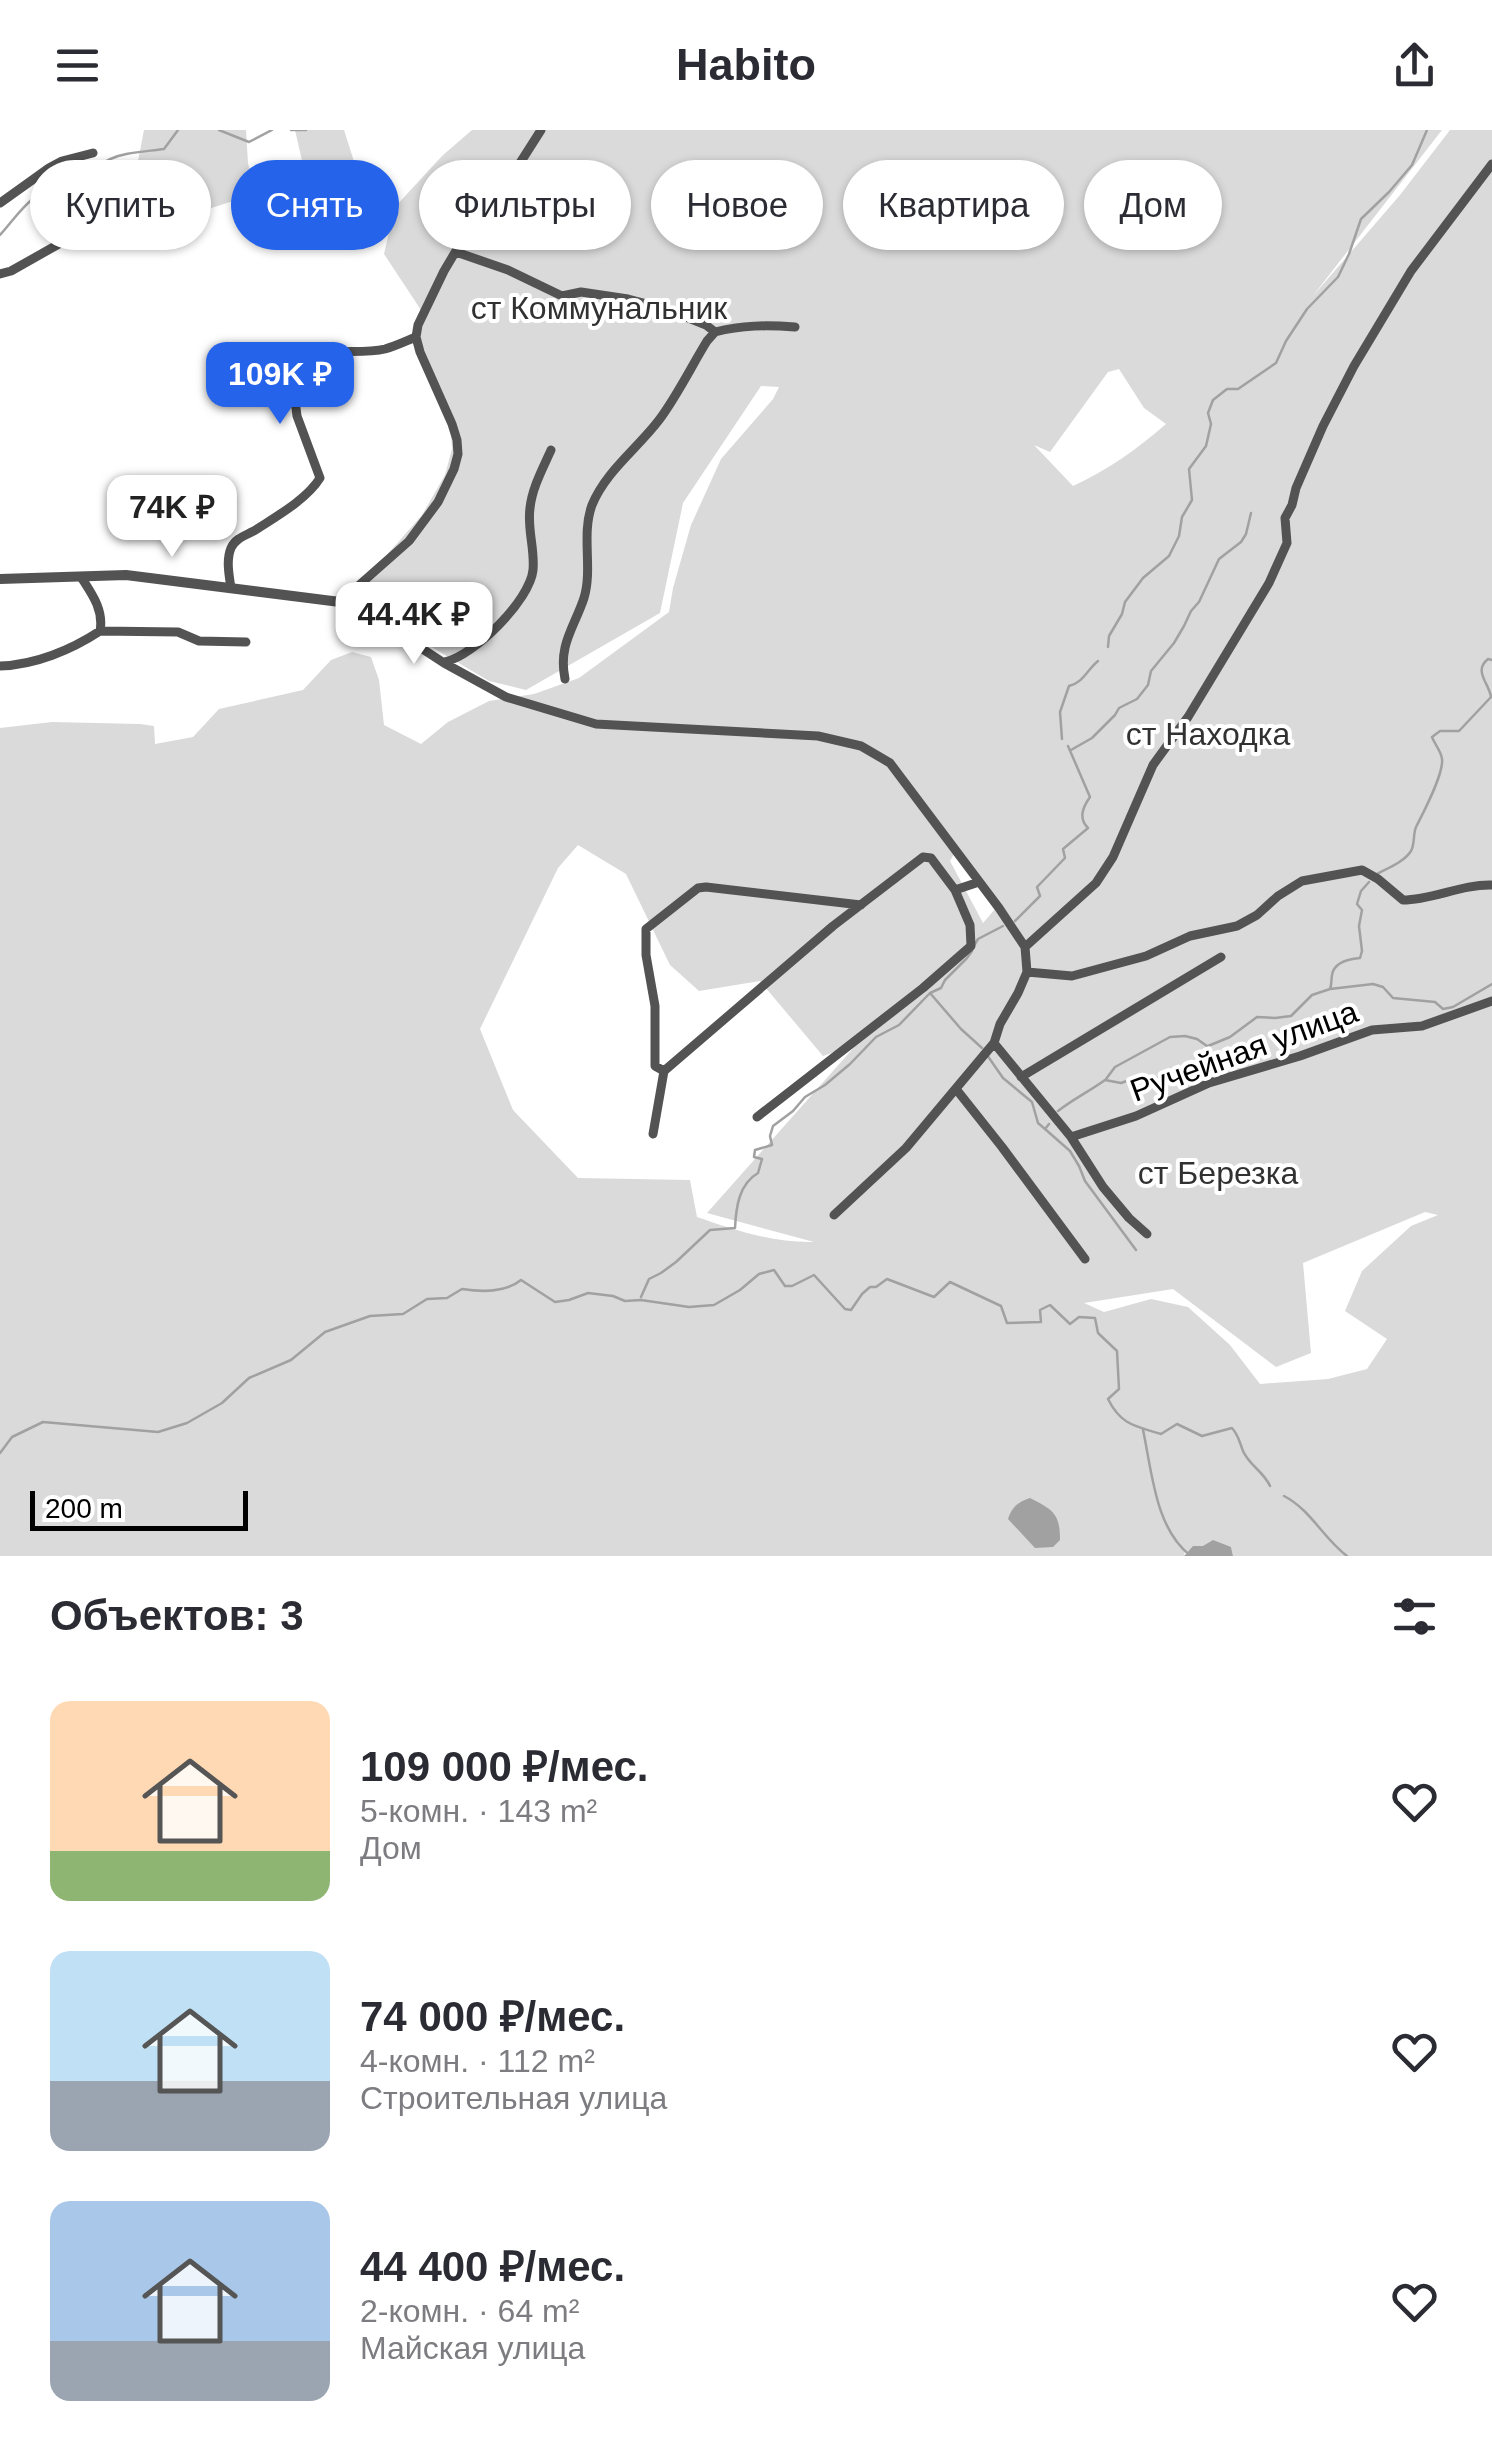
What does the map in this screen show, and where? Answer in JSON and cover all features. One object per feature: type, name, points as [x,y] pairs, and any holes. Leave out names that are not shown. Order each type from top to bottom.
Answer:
[{"type":"street","points":[[340,602],[409,541],[438,502],[454,469],[457,440],[420,352],[418,325],[456,252],[541,130]]},
{"type":"street","points":[[0,204],[49,168],[93,153]]},
{"type":"street","points":[[1025,947],[1096,884],[1113,857],[1153,765],[1188,717],[1269,583],[1286,543],[1284,518],[1322,426],[1354,366],[1411,271],[1492,164]]},
{"type":"street","points":[[0,274],[51,250]]},
{"type":"street","points":[[456,252],[508,270],[562,296],[580,292],[628,298],[666,309],[715,332]]},
{"type":"street","points":[[565,679],[564,648],[584,598],[588,522],[602,488],[629,451],[663,415],[706,340],[715,332],[765,325],[795,327]]},
{"type":"street","points":[[231,588],[229,550],[236,541],[291,505],[320,478],[297,416],[296,366],[307,356],[384,349],[416,337]]},
{"type":"street","points":[[444,662],[454,660],[484,639],[531,584],[534,560],[530,508],[551,450]]},
{"type":"street","points":[[0,579],[126,575],[340,602],[378,620],[506,697],[596,724],[818,736],[861,746],[890,763],[1025,947],[1026,972],[992,1046],[906,1148],[834,1215]]},
{"type":"street","points":[[82,577],[102,618],[100,631]]},
{"type":"street","points":[[0,666],[16,666],[78,646],[100,631],[178,632],[199,641],[246,642]]},
{"type":"street","points":[[653,1134],[664,1071],[833,926],[922,857],[931,858],[955,890],[970,924],[971,946],[757,1117]]},
{"type":"street","points":[[1026,972],[1072,976],[1146,956],[1190,936],[1237,926],[1302,881],[1362,870],[1403,900],[1492,885]]},
{"type":"street","points":[[955,890],[979,882]]},
{"type":"street","points":[[664,1071],[655,1066],[655,1006],[646,955],[646,929],[698,888],[706,886],[861,905]]},
{"type":"street","points":[[1021,1077],[1220,957]]},
{"type":"street","name":"Ручейная улица","points":[[1072,1137],[1136,1116],[1209,1083],[1372,1030],[1422,1026],[1492,1000]]},
{"type":"street","points":[[992,1046],[1072,1137],[1103,1187],[1147,1234]]},
{"type":"street","points":[[956,1089],[1084,1260]]},
{"type":"green space","points":[[144,130],[246,130],[248,160],[231,160],[231,202],[211,208],[211,160],[138,160]]},
{"type":"green space","points":[[295,130],[344,130],[354,160],[302,160]]},
{"type":"green space","points":[[472,130],[1442,130],[1312,297],[1450,130],[1492,130],[1492,1556],[1233,1556],[1231,1547],[1203,1546],[1185,1552],[1184,1556],[0,1556],[0,728],[52,722],[140,724],[154,726],[155,744],[193,737],[219,709],[303,690],[331,660],[352,652],[371,657],[379,680],[384,725],[421,744],[448,722],[489,701],[534,694],[579,678],[669,612],[691,525],[721,459],[779,387],[761,386],[683,503],[660,613],[526,690],[489,681],[354,600],[422,515],[445,475],[452,449],[451,432],[414,340],[421,310],[384,254],[385,250],[399,250],[399,203],[419,181],[419,250],[631,250],[631,160],[438,160]],"holes":[[[1119,369],[1144,408],[1166,424],[1122,458],[1073,486],[1034,445],[1050,452],[1108,372]],[[578,845],[626,874],[670,965],[699,991],[760,981],[823,1056],[857,1044],[707,1213],[814,1242],[769,1238],[697,1217],[690,1180],[578,1178],[513,1110],[480,1029],[558,868]],[[954,854],[995,909],[983,923],[950,861]],[[1425,1212],[1438,1215],[1411,1226],[1362,1271],[1345,1311],[1387,1339],[1367,1369],[1328,1379],[1260,1384],[1230,1345],[1188,1307],[1151,1299],[1104,1312],[1084,1303],[1173,1289],[1276,1367],[1311,1353],[1303,1263]]]},
{"type":"shaded area","points":[[1030,1498],[1050,1509],[1057,1518],[1060,1540],[1053,1547],[1035,1548],[1008,1519],[1016,1505]]},
{"type":"shaded area","points":[[1213,1540],[1231,1547],[1233,1556],[1184,1556],[1193,1546]]},
{"type":"waterway","points":[[0,235],[43,192],[64,184],[74,190],[105,162],[164,149],[178,130]]},
{"type":"waterway","points":[[219,130],[249,142],[272,130]]},
{"type":"waterway","points":[[291,130],[306,130]]},
{"type":"waterway","points":[[1108,647],[1125,602],[1143,578],[1169,556],[1179,536],[1182,517],[1192,500],[1189,469],[1206,446],[1213,400],[1227,389],[1238,389],[1276,363],[1307,309],[1338,277],[1361,219],[1412,165],[1427,130]]},
{"type":"waterway","points":[[1071,750],[1092,738],[1119,708],[1137,699],[1148,685],[1151,671],[1199,602],[1219,559],[1246,534],[1251,513]]},
{"type":"waterway","points":[[1377,874],[1411,851],[1416,827],[1442,766],[1432,737],[1440,731],[1459,731],[1491,697],[1482,668],[1488,659],[1492,660]]},
{"type":"waterway","points":[[1062,739],[1060,712],[1069,686],[1082,679],[1098,661]]},
{"type":"waterway","points":[[1015,921],[1040,896],[1037,887],[1065,858],[1063,849],[1088,828],[1083,812],[1090,797],[1068,746]]},
{"type":"waterway","points":[[1058,1111],[1105,1080],[1121,1083],[1138,1077],[1147,1082],[1165,1075],[1182,1080],[1193,1072],[1208,1046],[1230,1037],[1257,1017],[1291,1016],[1312,995],[1330,989],[1336,967],[1346,960],[1360,958],[1362,910],[1357,904],[1369,882]]},
{"type":"waterway","points":[[975,944],[1003,926]]},
{"type":"waterway","points":[[641,1297],[649,1279],[676,1262],[710,1230],[735,1228],[740,1197],[758,1173],[762,1159],[754,1157],[755,1150],[772,1145],[773,1126],[850,1064],[876,1037],[899,1025],[930,993],[941,988],[972,951]]},
{"type":"waterway","points":[[1330,989],[1373,984],[1383,987],[1393,998],[1435,1002],[1443,1009],[1492,984]]},
{"type":"waterway","points":[[930,993],[982,1048]]},
{"type":"waterway","points":[[1106,1079],[1115,1067],[1170,1037],[1185,1036],[1207,1046]]},
{"type":"waterway","points":[[987,1055],[1003,1078],[1032,1102],[1038,1123],[1045,1129],[1049,1124]]},
{"type":"waterway","points":[[1045,1129],[1070,1151],[1085,1181],[1136,1250]]},
{"type":"waterway","points":[[0,1453],[12,1437],[43,1422],[158,1432],[187,1423],[222,1403],[249,1378],[291,1360],[325,1332],[370,1316],[403,1314],[427,1299],[447,1298],[462,1289],[501,1289],[521,1280],[555,1302],[588,1293],[689,1307],[714,1305],[759,1274],[774,1270],[785,1286],[814,1275],[845,1309],[851,1310],[870,1287],[887,1279],[934,1297],[950,1282],[1001,1306],[1007,1323],[1041,1322],[1040,1310],[1050,1305],[1070,1324],[1079,1317],[1095,1318],[1098,1333],[1117,1351],[1119,1389],[1108,1399],[1118,1414],[1130,1423],[1161,1434],[1177,1424],[1202,1436],[1232,1428],[1246,1456],[1270,1486]]},
{"type":"waterway","points":[[1143,1430],[1162,1515],[1179,1545],[1191,1556]]},
{"type":"waterway","points":[[1284,1496],[1347,1556]]},
{"type":"park label","name":"ст Коммунальник","points":[[599,308]]},
{"type":"park label","name":"ст Находка","points":[[1208,734]]},
{"type":"park label","name":"ст Березка","points":[[1218,1173]]}]
